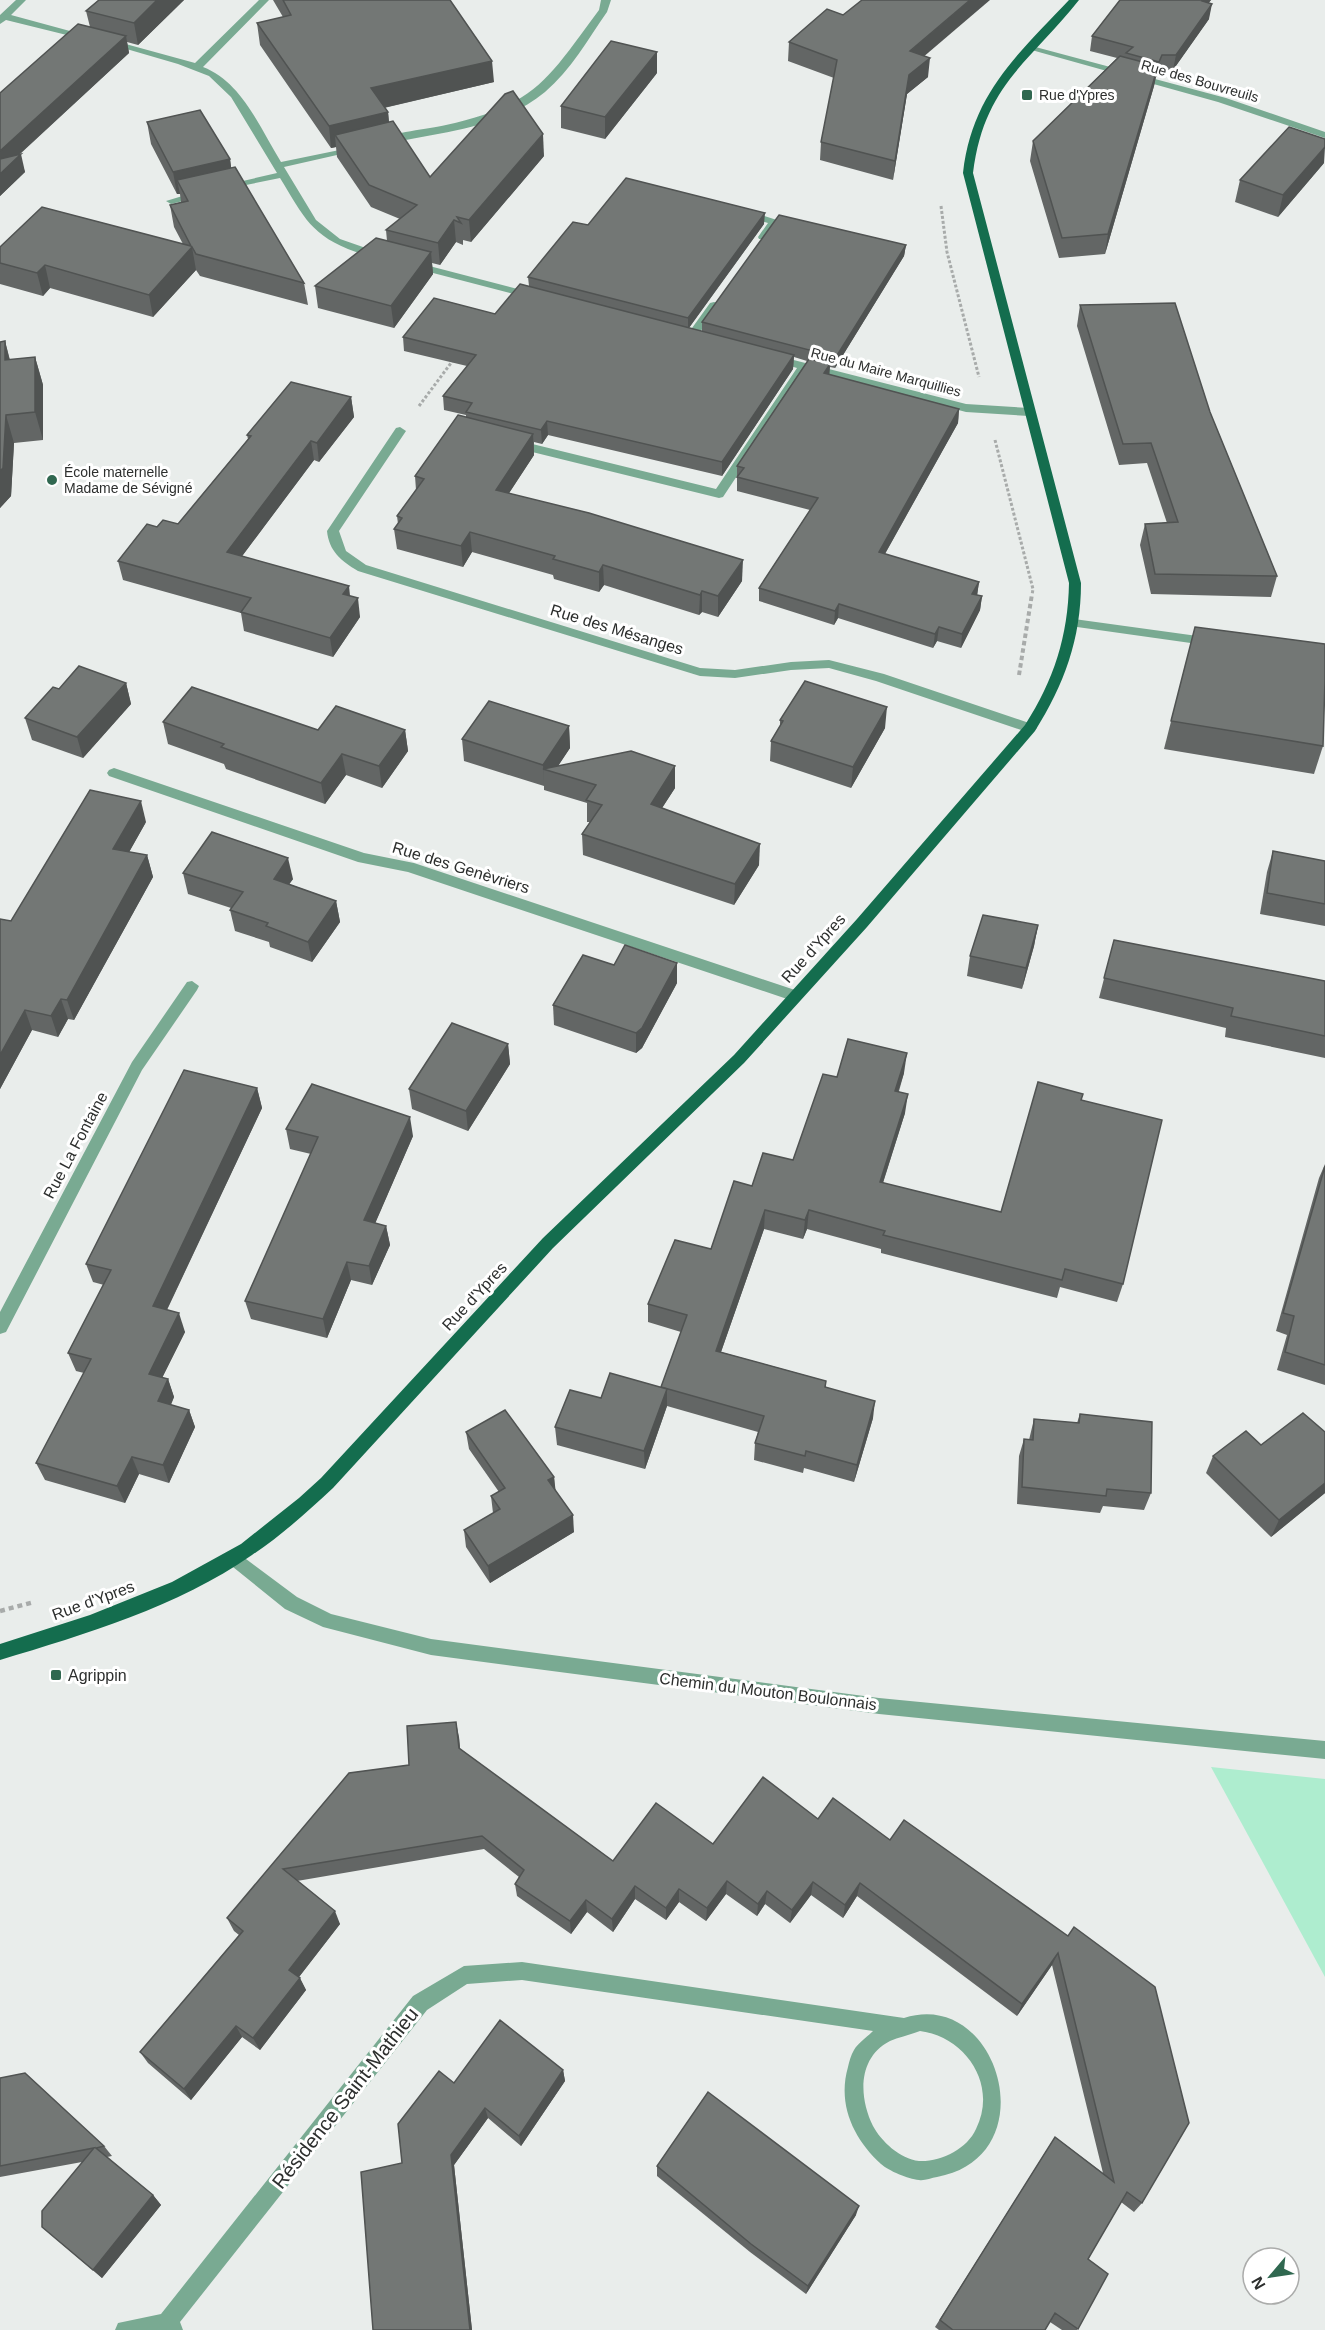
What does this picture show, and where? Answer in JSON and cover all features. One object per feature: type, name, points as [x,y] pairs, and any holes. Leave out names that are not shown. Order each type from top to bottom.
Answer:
[{"type":"main road","name":"Rue d'Ypres","points":[[0,1652],[57,1635],[152,1599],[234,1558],[292,1516],[327,1483],[548,1243],[739,1059],[1030,728],[1056,683],[1074,623],[1075,583],[968,174],[970,149],[978,122],[991,99],[1032,47],[1074,0]]},
{"type":"street","points":[[21,0],[3,19],[197,67],[213,74],[235,95],[303,209],[323,232],[353,248],[392,259]]},
{"type":"street","points":[[197,67],[264,0]]},
{"type":"street","points":[[171,201],[515,107],[551,81],[604,10],[606,0]]},
{"type":"street","name":"Rue des Bouvreuils","points":[[1032,47],[1222,100],[1325,135]]},
{"type":"street","points":[[729,208],[775,221],[754,250]]},
{"type":"street","points":[[404,262],[541,298]]},
{"type":"street","points":[[691,337],[719,298]]},
{"type":"street","name":"Rue du Maire Marquillies","points":[[759,354],[966,408],[1029,412]]},
{"type":"street","points":[[501,440],[719,494],[804,366]]},
{"type":"street","name":"Rue des Mésanges","points":[[400,431],[333,531],[334,542],[340,552],[362,568],[700,672],[735,674],[791,666],[829,664],[850,668],[1030,728]]},
{"type":"street","points":[[1074,623],[1225,644]]},
{"type":"street","name":"Rue des Genèvriers","points":[[114,773],[363,858],[409,867],[796,996]]},
{"type":"street","name":"Rue La Fontaine","points":[[0,1327],[137,1066],[192,986]]},
{"type":"street","name":"Chemin du Mouton Boulonnais","points":[[234,1558],[291,1603],[329,1621],[431,1647],[879,1706],[1325,1750]]},
{"type":"street","name":"Résidence Saint-Mathieu","points":[[125,2330],[171,2326],[420,2003],[464,1975],[522,1971],[899,2025],[920,2022],[942,2026],[963,2037],[978,2055],[990,2076],[993,2100],[990,2123],[980,2144],[964,2159],[943,2168],[919,2170],[895,2162],[874,2147],[860,2126],[853,2101],[853,2076],[862,2053],[878,2036],[899,2025]]},
{"type":"path","points":[[941,200],[947,252],[1034,589],[1020,674],[997,716]]},
{"type":"path","points":[[400,431],[457,355]]},
{"type":"green space","points":[[1211,1767],[1325,1779],[1325,1977]]},
{"type":"building","points":[[99,0],[157,0],[134,23],[86,11]]},
{"type":"building","points":[[283,0],[450,0],[492,61],[371,88],[388,112],[329,126],[257,23],[291,15]]},
{"type":"building","points":[[862,0],[970,0],[910,51],[930,58],[909,75],[895,161],[821,142],[837,60],[789,42],[827,9],[843,15]]},
{"type":"building","points":[[1120,0],[1203,0],[1212,4],[1176,55],[1162,55],[1159,62],[1126,53],[1133,47],[1092,36]]},
{"type":"building","points":[[78,24],[126,36],[0,151],[0,93]]},
{"type":"building","points":[[611,41],[657,52],[605,117],[561,106]]},
{"type":"building","points":[[1120,56],[1158,66],[1108,234],[1062,238],[1033,141]]},
{"type":"building","points":[[513,91],[543,134],[469,220],[457,217],[461,223],[454,220],[438,243],[386,230],[417,205],[369,185],[335,135],[393,121],[430,177],[505,94]]},
{"type":"building","points":[[200,110],[230,159],[173,172],[147,122]]},
{"type":"building","points":[[1289,127],[1325,139],[1325,147],[1283,195],[1240,180]]},
{"type":"building","points":[[21,154],[0,174],[0,159]]},
{"type":"building","points":[[235,167],[304,283],[196,254],[192,247],[149,295],[45,265],[37,273],[0,263],[0,247],[42,207],[191,246],[170,205],[188,201],[177,180]]},
{"type":"building","points":[[626,178],[765,213],[688,318],[528,277],[573,222],[588,225]]},
{"type":"building","points":[[779,215],[906,245],[836,357],[702,322]]},
{"type":"building","points":[[376,238],[431,252],[391,306],[315,286]]},
{"type":"building","points":[[520,284],[794,355],[722,462],[547,421],[541,430],[466,412],[472,403],[443,396],[476,355],[403,337],[434,298],[495,314]]},
{"type":"building","points":[[1175,303],[1210,412],[1277,576],[1155,574],[1145,524],[1178,522],[1151,443],[1123,444],[1080,305]]},
{"type":"building","points":[[5,341],[5,360],[35,357],[35,412],[6,415],[3,468],[0,471],[0,342]]},
{"type":"building","points":[[809,359],[830,364],[824,373],[959,409],[879,552],[979,582],[972,594],[982,596],[962,634],[939,627],[935,634],[839,604],[835,611],[759,588],[818,498],[737,477],[744,468],[737,466]]},
{"type":"building","points":[[291,382],[351,397],[317,443],[311,441],[227,552],[349,586],[343,594],[358,598],[330,638],[241,612],[251,598],[118,561],[147,524],[157,527],[163,520],[178,524],[251,436],[247,435]]},
{"type":"building","points":[[458,415],[533,434],[496,490],[589,513],[743,560],[718,596],[702,591],[700,595],[603,565],[599,572],[553,559],[555,556],[470,532],[461,546],[394,529],[402,518],[397,516],[424,479],[415,476]]},
{"type":"building","points":[[1195,627],[1325,644],[1323,746],[1171,721]]},
{"type":"building","points":[[79,666],[126,683],[77,737],[25,718],[53,687],[59,689]]},
{"type":"building","points":[[805,681],[887,707],[853,767],[771,741],[783,721],[780,720]]},
{"type":"building","points":[[192,687],[318,730],[336,706],[405,730],[379,766],[342,754],[321,783],[221,747],[224,744],[163,722]]},
{"type":"building","points":[[489,701],[569,726],[543,765],[462,739]]},
{"type":"building","points":[[631,751],[675,766],[651,804],[760,844],[735,884],[582,834],[602,805],[586,800],[596,785],[543,769]]},
{"type":"building","points":[[90,790],[141,801],[113,849],[147,855],[67,1000],[61,999],[51,1016],[25,1010],[0,1055],[0,919],[11,921]]},
{"type":"building","points":[[212,832],[288,858],[274,879],[336,901],[308,942],[266,926],[268,923],[230,910],[243,892],[183,873]]},
{"type":"building","points":[[1273,851],[1325,861],[1325,904],[1267,893]]},
{"type":"building","points":[[983,915],[1038,925],[1026,968],[970,956]]},
{"type":"building","points":[[1114,940],[1325,981],[1325,1036],[1231,1016],[1233,1008],[1104,978]]},
{"type":"building","points":[[625,945],[677,963],[642,1028],[636,1033],[553,1005],[583,955],[614,965]]},
{"type":"building","points":[[452,1023],[508,1044],[466,1111],[409,1089]]},
{"type":"building","points":[[848,1039],[907,1053],[895,1091],[908,1094],[880,1182],[1001,1212],[1038,1082],[1083,1094],[1081,1100],[1162,1120],[1123,1284],[1065,1269],[1062,1280],[883,1235],[885,1231],[809,1210],[805,1220],[765,1210],[716,1351],[826,1381],[825,1387],[875,1401],[857,1465],[806,1451],[805,1456],[755,1443],[764,1416],[661,1387],[687,1315],[648,1304],[675,1240],[711,1249],[734,1181],[752,1186],[763,1153],[793,1160],[823,1074],[837,1077]]},
{"type":"building","points":[[184,1070],[257,1088],[153,1306],[179,1313],[149,1374],[168,1379],[158,1401],[189,1410],[163,1465],[132,1457],[117,1486],[36,1463],[91,1359],[68,1353],[111,1270],[86,1264]]},
{"type":"building","points":[[312,1084],[410,1117],[364,1220],[386,1226],[369,1266],[347,1262],[323,1319],[245,1301],[318,1137],[286,1129]]},
{"type":"building","points":[[1325,1166],[1325,1365],[1285,1352],[1294,1316],[1283,1313]]},
{"type":"building","points":[[610,1373],[667,1389],[644,1451],[555,1427],[570,1390],[601,1398]]},
{"type":"building","points":[[505,1410],[554,1477],[548,1480],[573,1515],[488,1566],[464,1530],[500,1509],[491,1496],[505,1488],[466,1432]]},
{"type":"building","points":[[1303,1413],[1325,1432],[1325,1483],[1279,1520],[1213,1456],[1246,1431],[1261,1445]]},
{"type":"building","points":[[1080,1414],[1152,1422],[1151,1493],[1107,1489],[1106,1496],[1022,1487],[1024,1439],[1033,1440],[1034,1419],[1079,1423]]},
{"type":"building","points":[[456,1722],[459,1748],[613,1861],[656,1803],[713,1844],[763,1777],[818,1819],[833,1798],[890,1840],[904,1820],[1068,1936],[1074,1927],[1155,1987],[1189,2123],[1142,2203],[1127,2192],[1088,2259],[1108,2274],[1078,2329],[1055,2313],[1045,2330],[953,2330],[940,2320],[1055,2137],[1114,2182],[1058,1953],[1022,2004],[860,1883],[845,1905],[813,1882],[792,1910],[767,1891],[758,1904],[727,1881],[707,1908],[679,1889],[666,1908],[635,1886],[612,1919],[586,1900],[570,1921],[515,1884],[524,1870],[482,1836],[283,1869],[335,1911],[289,1970],[300,1978],[253,2038],[236,2026],[184,2089],[140,2052],[243,1931],[227,1918],[349,1773],[409,1765],[407,1726]]},
{"type":"building","points":[[500,2020],[563,2070],[519,2136],[485,2108],[451,2155],[470,2330],[373,2330],[361,2172],[402,2163],[398,2124],[439,2071],[454,2083]]},
{"type":"building","points":[[25,2073],[104,2146],[96,2148],[153,2195],[93,2270],[42,2227],[42,2211],[94,2148],[0,2166],[0,2078]]},
{"type":"building","points":[[708,2092],[859,2206],[808,2286],[751,2244],[657,2166]]},
{"type":"place","name":"Rue d'Ypres","points":[[1027,95]]},
{"type":"place","name":"École maternelle Madame de Sévigné","points":[[52,480]]},
{"type":"place","name":"Agrippin","points":[[56,1675]]}]
